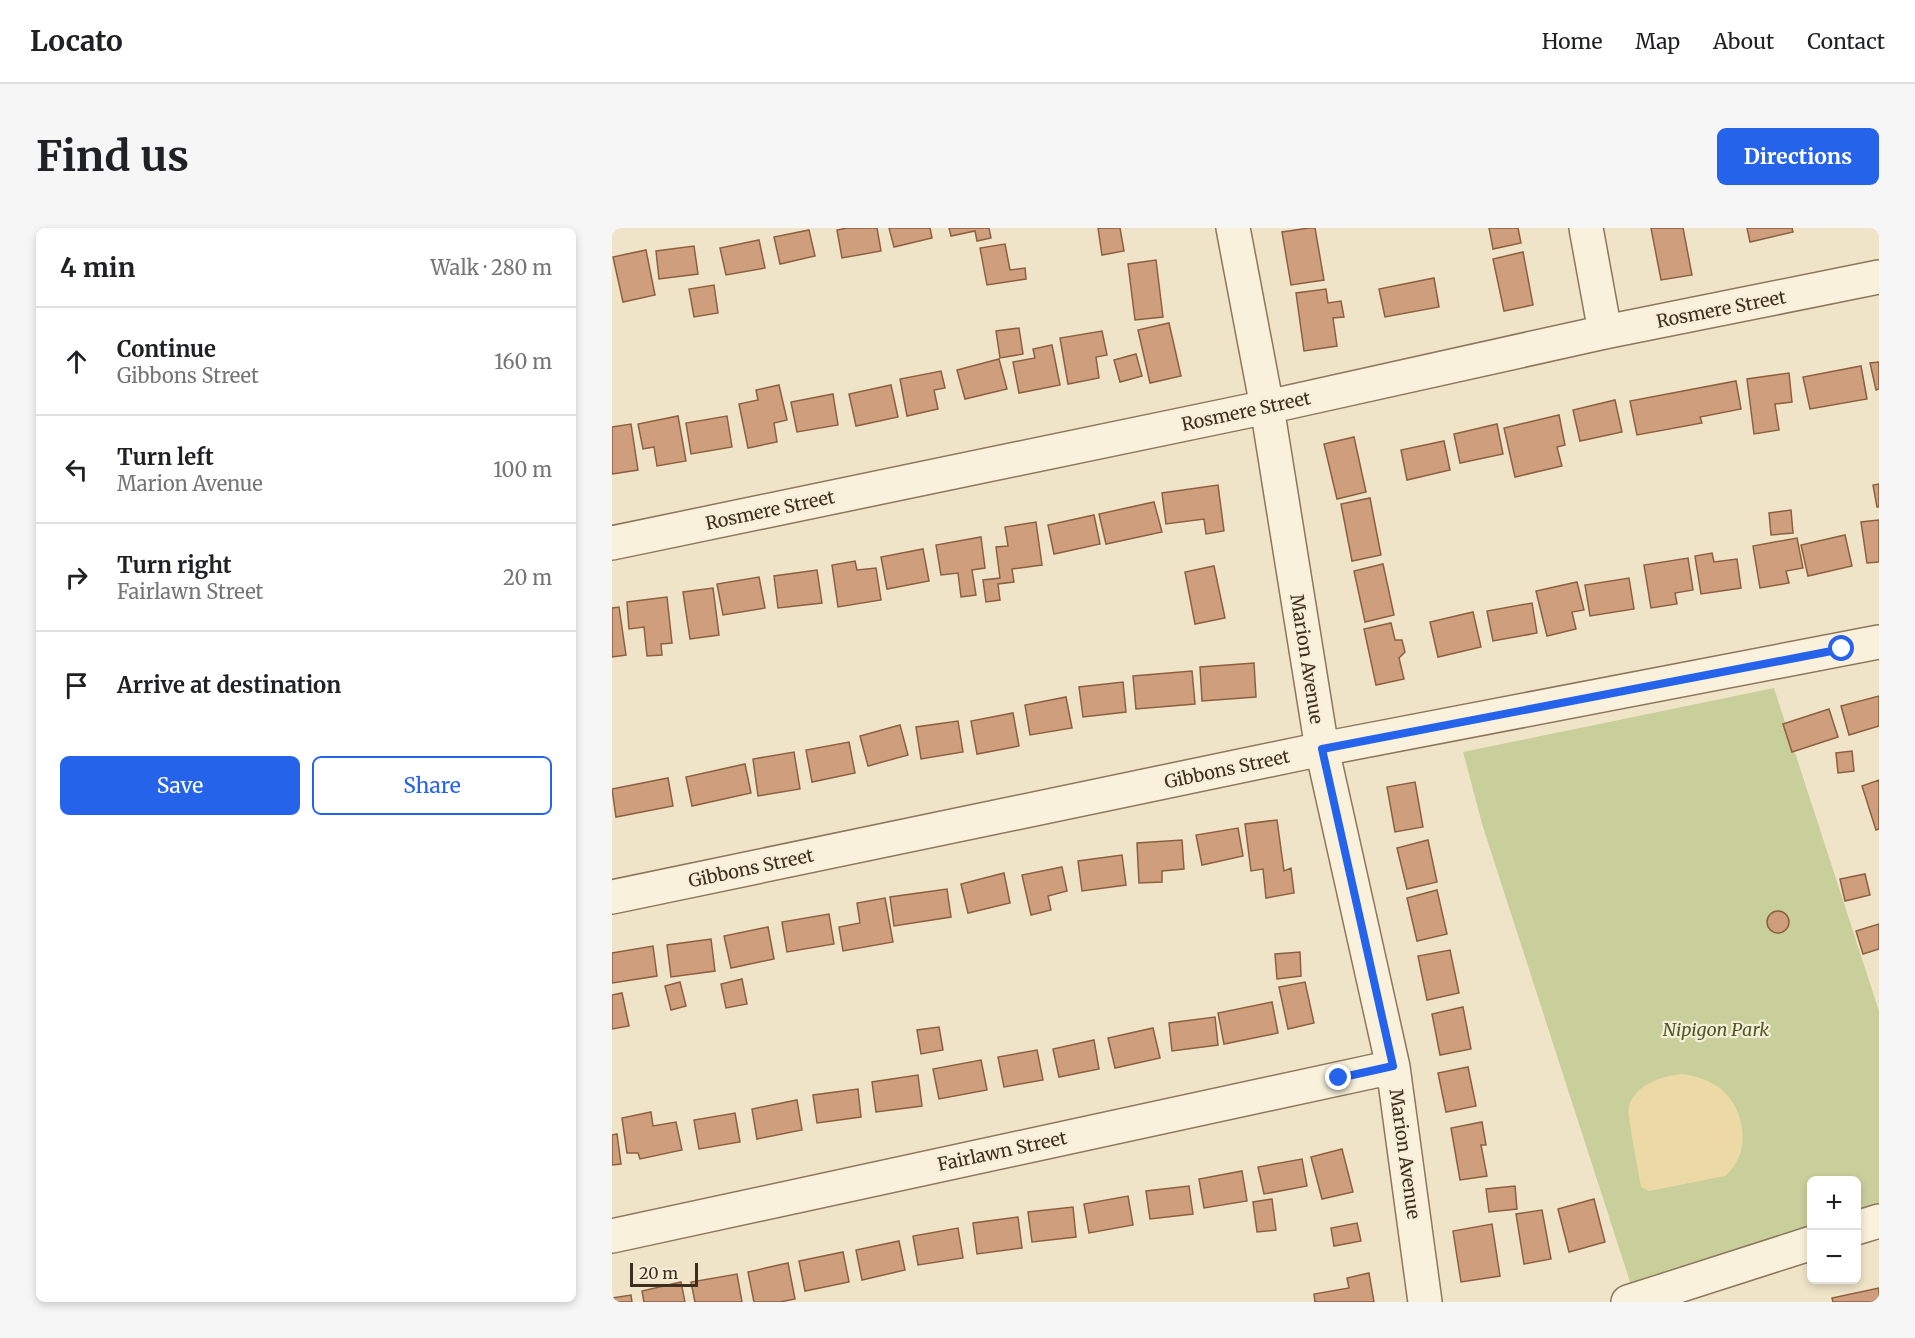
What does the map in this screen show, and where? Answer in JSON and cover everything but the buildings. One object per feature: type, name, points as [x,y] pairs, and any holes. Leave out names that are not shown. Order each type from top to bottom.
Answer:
[{"type":"street","name":"Marion Avenue","points":[[1233,228],[1267,407],[1322,749],[1393,1066],[1425,1302]]},
{"type":"street","points":[[1586,228],[1605,332]]},
{"type":"street","name":"Rosmere Street","points":[[612,543],[1267,407],[1605,332],[1879,277]]},
{"type":"street","name":"Gibbons Street","points":[[612,897],[1322,749],[1879,642]]},
{"type":"street","name":"Fairlawn Street","points":[[612,1236],[1393,1066]]},
{"type":"street","points":[[1861,1227],[1879,1221]]},
{"type":"street","points":[[1628,1302],[1807,1245]]},
{"type":"green space","name":"Nipigon Park","points":[[1774,688],[1879,1011],[1879,1209],[1861,1215],[1861,1176],[1807,1176],[1807,1232],[1632,1288],[1483,827],[1463,752]]},
{"type":"sand","points":[[1682,1074],[1712,1083],[1721,1089],[1736,1108],[1742,1132],[1739,1156],[1734,1167],[1725,1176],[1649,1191],[1641,1187],[1631,1133],[1629,1107],[1632,1099],[1643,1087],[1658,1079]]},
{"type":"route","points":[[1339,1078],[1393,1066],[1322,749],[1842,649]]}]
